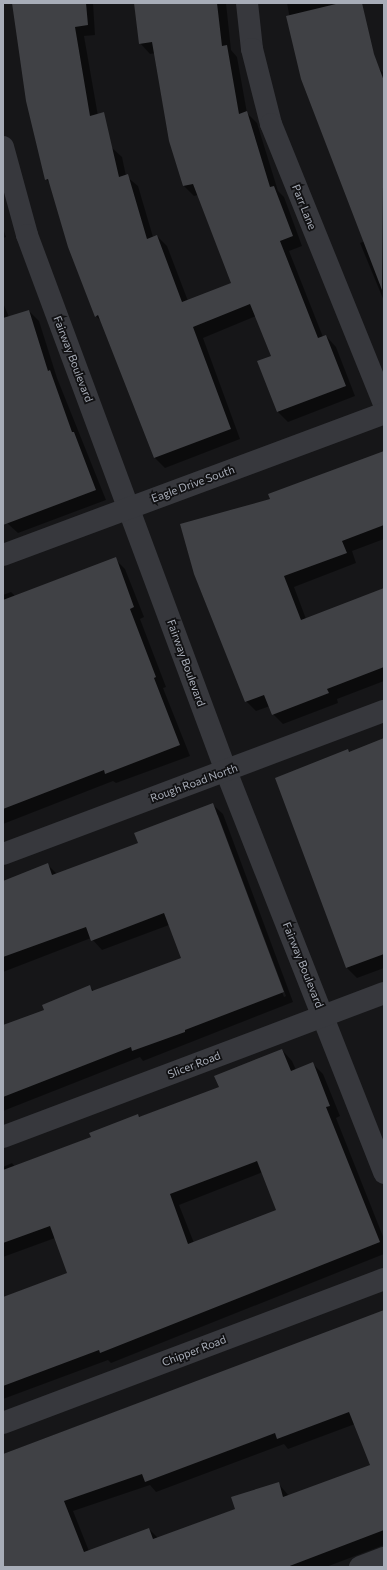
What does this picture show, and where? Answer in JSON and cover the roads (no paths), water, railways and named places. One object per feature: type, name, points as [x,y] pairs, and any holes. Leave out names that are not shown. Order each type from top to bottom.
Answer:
[{"type":"street","name":"Parr Lane","points":[[247,3],[252,49],[271,124],[384,404]]},
{"type":"street","name":"Fairway Boulevard","points":[[3,147],[26,235],[226,771],[324,1016],[384,1173]]},
{"type":"street","name":"Eagle Drive South","points":[[3,555],[384,414]]},
{"type":"street","name":"Rough Road North","points":[[3,854],[384,711]]},
{"type":"street","name":"Slicer Road","points":[[3,1137],[384,993]]},
{"type":"street","name":"Chipper Road","points":[[3,1423],[384,1279]]},
{"type":"street","points":[[360,1567],[384,1558]]}]
